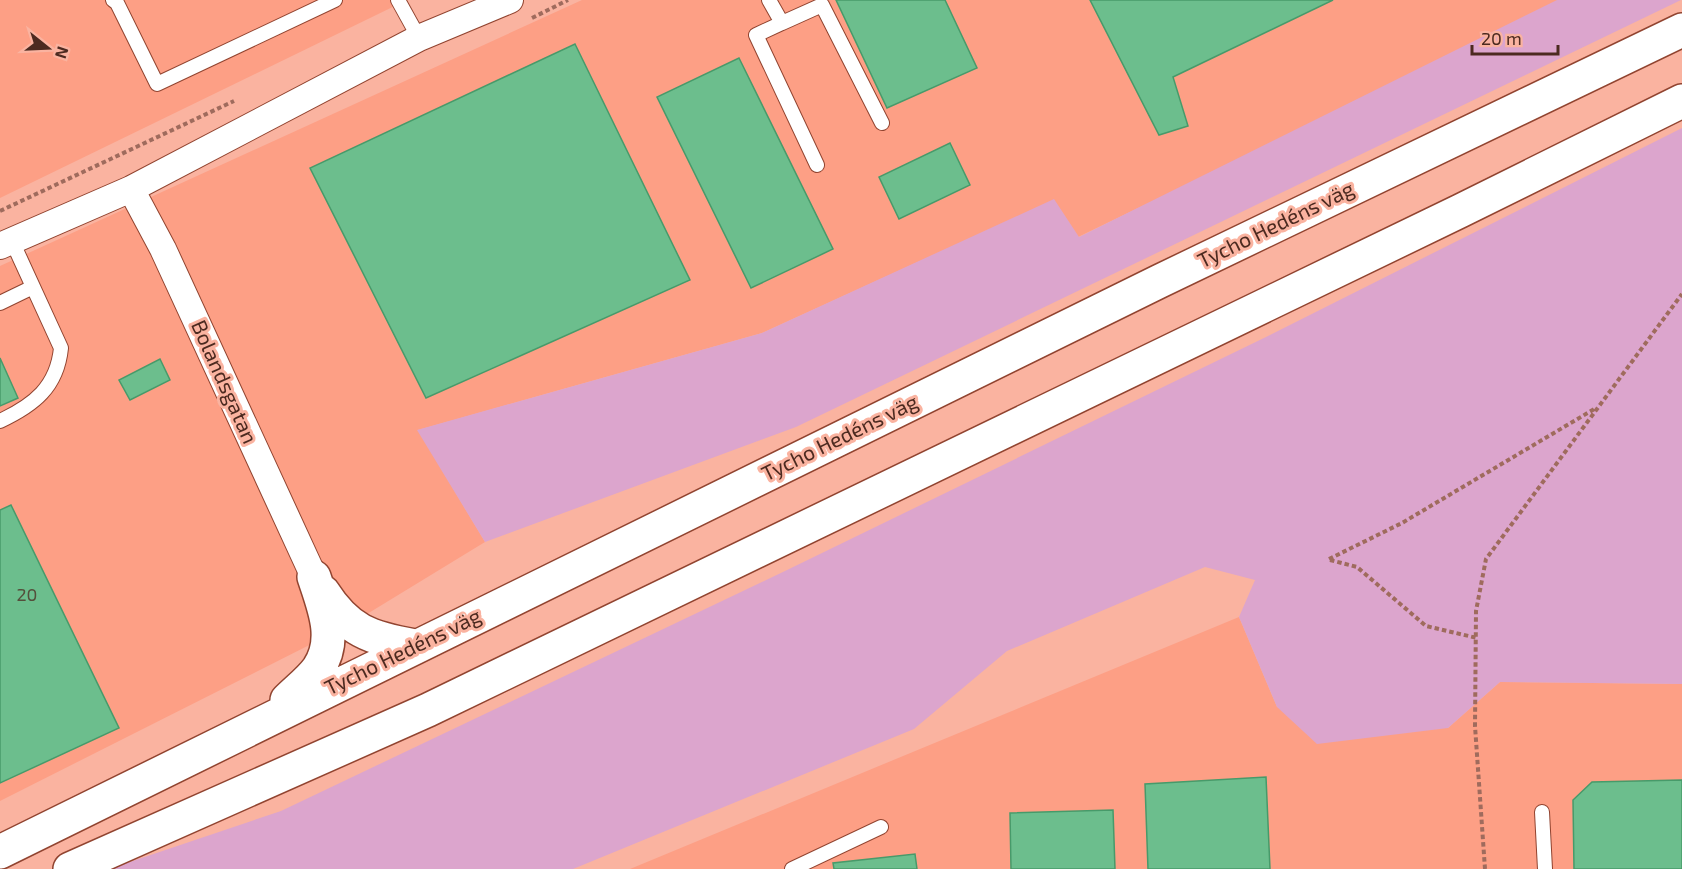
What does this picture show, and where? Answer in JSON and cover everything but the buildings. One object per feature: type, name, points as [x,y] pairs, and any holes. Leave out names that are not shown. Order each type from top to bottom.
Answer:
[{"type":"main road","name":"Tycho Hedéns väg","points":[[0,852],[270,717],[1160,281],[1682,30]]},
{"type":"main road","points":[[70,869],[428,710],[1460,212],[1682,101]]},
{"type":"main road","points":[[314,578],[337,614],[349,625],[390,642],[416,646]]},
{"type":"main road","points":[[270,717],[318,669],[327,648],[327,617],[314,578]]},
{"type":"street","points":[[6,244],[131,189],[419,38],[510,0]]},
{"type":"street","name":"Bolandsgatan","points":[[131,189],[163,249],[314,578]]},
{"type":"lane","points":[[113,0],[157,84],[334,0]]},
{"type":"lane","points":[[398,0],[419,38]]},
{"type":"lane","points":[[769,0],[782,23]]},
{"type":"lane","points":[[817,165],[756,35],[822,5],[882,123]]},
{"type":"lane","points":[[0,421],[26,408],[51,382],[59,366],[61,348],[33,287],[6,244]]},
{"type":"lane","points":[[0,303],[33,287]]},
{"type":"lane","points":[[1542,812],[1545,869]]},
{"type":"lane","points":[[792,869],[881,827]]},
{"type":"path","points":[[0,211],[237,100]]},
{"type":"path","points":[[1485,869],[1475,726],[1476,611],[1486,559],[1682,294]]},
{"type":"path","points":[[1477,638],[1426,626],[1357,567],[1329,559],[1402,523],[1599,406]]},
{"type":"shaded area","points":[[0,0],[407,0],[0,198]]},
{"type":"shaded area","points":[[582,0],[1570,0],[1078,237],[1054,200],[762,333],[418,430],[485,542],[349,625],[0,801],[0,266]]},
{"type":"shaded area","points":[[1557,0],[1681,0],[796,427],[485,542],[417,430],[762,333],[1054,199],[1079,237]]},
{"type":"shaded area","points":[[1682,128],[1682,684],[1500,682],[1448,728],[1317,744],[1277,707],[1239,617],[1255,580],[1205,567],[1007,651],[914,729],[573,869],[109,869],[281,811],[785,571],[1266,337]]},
{"type":"shaded area","points":[[1239,617],[1277,707],[1448,728],[1500,682],[1682,684],[1682,869],[630,869]]}]
